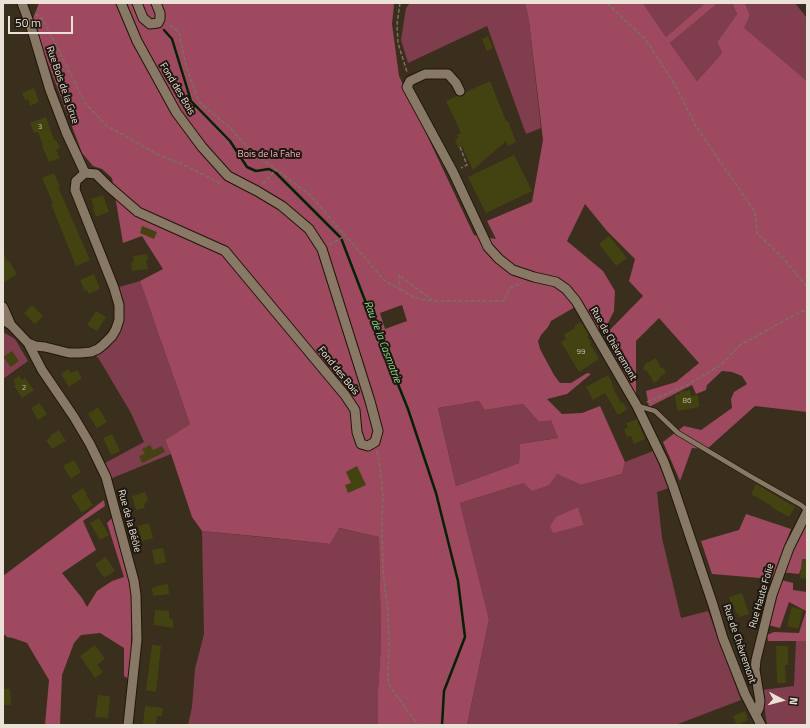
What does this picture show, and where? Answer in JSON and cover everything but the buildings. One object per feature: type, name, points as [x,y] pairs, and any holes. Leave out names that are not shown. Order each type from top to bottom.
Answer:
[{"type":"street","name":"Rue Bois de la Grue","points":[[22,3],[33,33],[50,90],[66,132],[85,173]]},
{"type":"street","name":"Fond des Bois","points":[[85,173],[96,174],[138,212],[225,252],[356,410],[357,432],[361,444],[368,446],[375,442],[378,431],[370,401],[322,249],[309,229],[282,206],[228,176],[202,147],[176,112],[137,40],[121,3]]},
{"type":"street","points":[[137,3],[143,18],[150,24],[158,23],[160,19],[160,13],[156,3]]},
{"type":"street","points":[[410,81],[425,74],[448,74],[456,83],[460,91]]},
{"type":"street","name":"Rue de Chèvremont","points":[[410,81],[406,87],[453,172],[488,247],[499,259],[513,270],[556,282],[566,289],[576,301],[637,406],[664,462],[723,638],[745,694],[762,725]]},
{"type":"street","points":[[28,343],[35,346],[69,353],[80,354],[90,352],[98,349],[108,341],[112,336],[119,320],[119,305],[114,288],[75,190],[76,181],[85,173]]},
{"type":"street","points":[[3,307],[11,325]]},
{"type":"street","points":[[3,320],[11,325]]},
{"type":"street","name":"Rue de la Béôle","points":[[11,325],[28,343],[42,370],[82,430],[106,477],[134,581],[136,595],[137,640],[128,725]]},
{"type":"street","name":"Rue Haute Folie","points":[[756,714],[760,701],[755,670],[756,660],[772,595],[788,548],[807,511]]},
{"type":"lane","points":[[637,406],[655,411],[678,433],[801,505],[807,511]]},
{"type":"path","points":[[400,3],[397,24],[398,44],[410,81]]},
{"type":"path","points":[[607,3],[646,40],[674,83],[697,128],[755,212],[757,233],[784,259],[807,287]]},
{"type":"path","points":[[26,16],[34,14],[43,19],[85,104],[107,126],[157,154],[227,186]]},
{"type":"path","points":[[170,25],[179,32],[186,66],[199,102],[229,127],[254,154],[310,195],[385,281],[415,298],[433,301],[504,301],[510,288],[534,277]]},
{"type":"path","points":[[460,147],[467,165]]},
{"type":"path","points":[[257,191],[276,169]]},
{"type":"path","points":[[322,249],[345,236]]},
{"type":"path","points":[[400,289],[399,275],[433,301]]},
{"type":"path","points":[[637,406],[687,385],[721,365],[740,345],[802,311],[807,312]]},
{"type":"path","points":[[375,442],[380,466],[383,496],[383,572],[388,612],[389,685],[418,725]]},
{"type":"shaded area","points":[[410,3],[525,3],[529,21],[541,128],[526,134],[487,26],[408,63],[401,40],[406,8]]},
{"type":"shaded area","points":[[643,3],[705,3],[666,37]]},
{"type":"shaded area","points":[[718,3],[732,3],[737,14],[717,42],[722,53],[697,81],[670,43]]},
{"type":"shaded area","points":[[745,3],[795,3],[807,18],[807,81],[743,28],[750,15]]},
{"type":"shaded area","points":[[140,281],[190,424],[165,440],[171,454],[110,479],[105,463],[144,442],[131,413],[96,356],[108,348],[117,337],[122,325],[124,303],[119,287]]},
{"type":"shaded area","points":[[3,332],[15,339],[28,361],[3,379]]},
{"type":"shaded area","points":[[479,401],[485,410],[523,404],[539,422],[551,419],[558,438],[520,444],[519,463],[456,486],[438,408]]},
{"type":"shaded area","points":[[653,451],[669,488],[657,492],[662,538],[681,618],[708,611],[741,700],[678,725],[467,725],[489,619],[460,503],[557,474],[581,485],[622,474],[625,462]],"holes":[[[578,507],[584,525],[576,527],[557,516]]]},
{"type":"shaded area","points":[[338,528],[379,537],[381,644],[378,690],[378,725],[188,725],[192,707],[195,669],[204,634],[202,531],[330,544]]},
{"type":"shaded area","points":[[796,641],[807,641],[807,725],[767,725],[762,690],[794,686]]},
{"type":"green space","name":"Bois de la Fahe","points":[[39,3],[393,3],[392,24],[399,76],[474,235],[496,239],[487,221],[532,202],[543,140],[529,21],[525,3],[643,3],[666,37],[705,3],[718,3],[670,43],[697,81],[722,53],[717,42],[737,14],[732,3],[745,3],[750,15],[744,28],[807,81],[807,412],[755,406],[707,449],[692,448],[680,481],[663,442],[684,426],[701,430],[732,408],[731,399],[734,392],[747,384],[742,376],[732,372],[722,371],[707,385],[706,390],[696,394],[692,385],[649,407],[646,391],[676,382],[699,363],[659,318],[636,341],[636,395],[604,336],[643,296],[629,281],[635,259],[607,231],[585,204],[567,241],[603,271],[615,291],[614,311],[607,325],[592,332],[575,307],[551,321],[538,341],[540,349],[560,383],[571,383],[587,373],[591,374],[567,394],[547,399],[562,414],[582,413],[600,406],[625,462],[622,474],[581,485],[557,474],[549,485],[532,491],[524,483],[460,503],[489,619],[467,725],[378,725],[378,690],[381,644],[379,537],[339,528],[330,544],[202,531],[192,517],[165,440],[190,424],[140,281],[163,269],[142,236],[123,243],[112,178],[102,169],[93,166],[82,153],[32,21]],"holes":[[[402,305],[407,321],[385,329],[380,313]],[[479,401],[485,410],[523,404],[539,422],[551,420],[558,438],[520,444],[519,463],[456,486],[438,408]]]},
{"type":"green space","points":[[104,500],[105,506],[83,521],[96,550],[62,573],[82,598],[87,607],[97,591],[112,581],[124,577],[107,523],[112,518],[125,567],[128,576],[131,578],[130,680],[124,676],[124,648],[100,633],[81,635],[74,643],[62,675],[60,725],[45,725],[49,680],[27,643],[7,637],[3,633],[3,576]]},
{"type":"green space","points":[[578,507],[584,525],[553,533],[550,526],[557,516]]},
{"type":"green space","points":[[746,514],[791,529],[772,579],[712,574],[701,541],[739,530]]},
{"type":"green space","points":[[807,514],[807,559],[803,563],[799,574],[780,572]]},
{"type":"green space","points":[[777,579],[793,583],[793,590],[807,592],[807,641],[768,641],[767,635],[774,632],[799,633],[806,611],[789,602],[780,628],[764,624]]},
{"type":"waterway","name":"Rau de la Casmatrie","points":[[164,30],[172,39],[191,101],[230,141],[247,167],[256,171],[269,169],[276,173],[341,238],[408,409],[436,493],[458,581],[465,637],[444,691],[442,725]]}]
